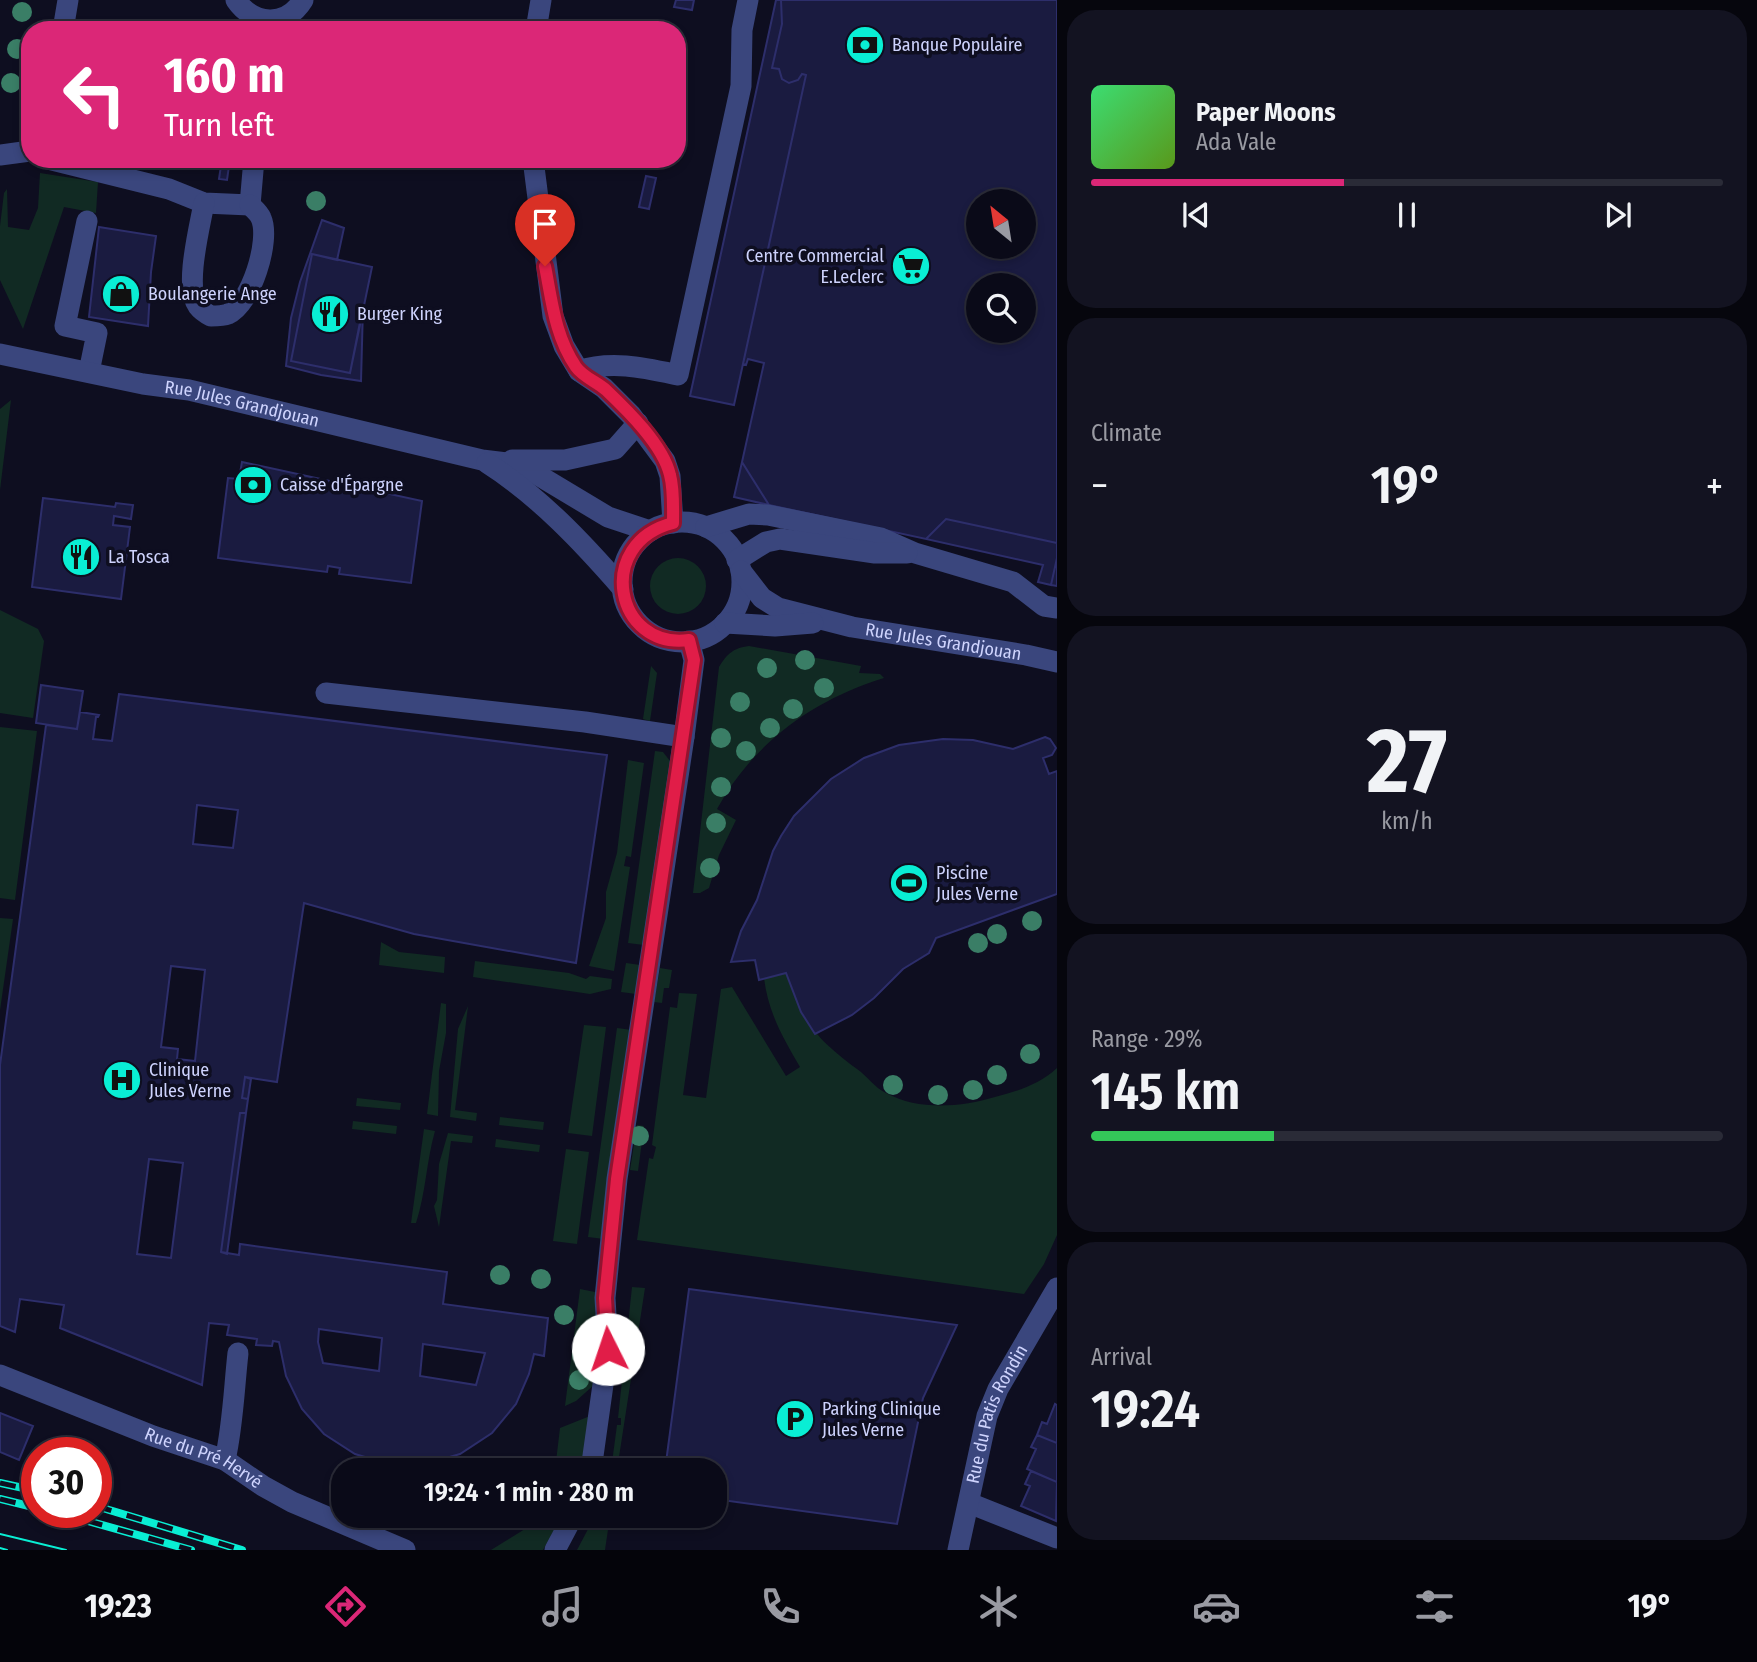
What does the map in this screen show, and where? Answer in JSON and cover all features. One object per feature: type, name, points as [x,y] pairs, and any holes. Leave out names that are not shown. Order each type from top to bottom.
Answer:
[{"type":"street","points":[[64,21],[68,0]]},
{"type":"street","points":[[236,0],[250,15],[261,21]]},
{"type":"street","points":[[277,21],[292,13],[303,0]]},
{"type":"street","points":[[538,21],[541,0]]},
{"type":"street","points":[[579,371],[595,365],[636,366],[678,375],[741,86],[742,30],[748,0]]},
{"type":"street","points":[[0,155],[21,154]]},
{"type":"street","points":[[84,168],[157,186],[204,203],[250,205],[261,216],[265,233],[259,264],[241,305],[227,315],[211,316],[198,306],[193,292],[193,273],[204,203]]},
{"type":"street","points":[[250,205],[253,168]]},
{"type":"street","points":[[534,168],[553,316],[564,346],[579,371],[604,388],[638,423],[665,461],[670,476],[673,523]]},
{"type":"street","points":[[87,221],[65,326],[97,333],[89,372]]},
{"type":"street","name":"Rue Jules Grandjouan","points":[[0,354],[143,384],[189,390],[482,460],[515,464],[608,517],[650,531]]},
{"type":"street","points":[[482,460],[565,460],[594,455],[615,449],[638,423]]},
{"type":"street","name":"Rue Jules Grandjouan","points":[[482,460],[530,494],[584,546],[623,589]]},
{"type":"street","points":[[706,527],[748,514],[768,515],[881,538],[915,554],[1013,582],[1044,606],[1057,608]]},
{"type":"street","points":[[684,522],[706,527],[725,540],[739,566],[741,594],[725,623],[705,637],[668,640],[645,629],[628,608],[623,589],[624,567],[638,540],[650,531],[684,522]]},
{"type":"street","points":[[739,566],[766,542],[780,538],[875,553],[915,554]]},
{"type":"street","name":"Rue Jules Grandjouan","points":[[739,566],[762,598],[778,608],[829,622],[1026,654],[1057,662]]},
{"type":"street","name":"Rue Jules Grandjouan","points":[[725,623],[775,626],[829,622]]},
{"type":"street","points":[[594,1458],[608,1349],[605,1298],[617,1179],[684,737],[694,660],[689,640]]},
{"type":"street","points":[[326,693],[585,722],[684,737]]},
{"type":"street","name":"Rue du Patis Rondin","points":[[958,1550],[987,1416],[998,1389],[1057,1288]]},
{"type":"street","points":[[225,1460],[231,1431],[231,1406],[238,1353]]},
{"type":"street","name":"Rue du Pré Hervé","points":[[0,1375],[153,1436],[225,1460],[292,1502],[405,1550]]},
{"type":"street","points":[[969,1503],[1057,1538]]},
{"type":"street","points":[[555,1550],[567,1528]]},
{"type":"green space","points":[[40,173],[98,182],[96,213],[64,207],[23,329],[0,280],[0,226],[4,193],[7,189],[8,227],[29,230],[38,208]]},
{"type":"green space","points":[[11,400],[0,490],[0,409]]},
{"type":"green space","points":[[678,558],[689,560],[698,566],[704,575],[704,597],[698,606],[689,612],[678,614],[667,612],[658,606],[652,597],[650,586],[652,575],[658,566],[667,560]]},
{"type":"green space","points":[[0,610],[38,629],[44,641],[33,718],[0,713]]},
{"type":"green space","points":[[749,646],[861,666],[859,673],[880,674],[884,678],[833,698],[809,712],[767,744],[748,764],[717,809],[736,820],[719,855],[709,888],[693,893],[719,667],[731,652]]},
{"type":"green space","points":[[651,666],[657,673],[650,721],[643,719]]},
{"type":"green space","points":[[0,727],[37,731],[15,900],[0,898]]},
{"type":"green space","points":[[655,751],[663,752],[670,761],[644,945],[628,943]]},
{"type":"green space","points":[[628,760],[644,763],[631,857],[626,856],[624,866],[630,867],[614,971],[589,966],[606,918],[606,892],[617,853]]},
{"type":"green space","points":[[0,918],[13,919],[0,1010]]},
{"type":"green space","points":[[381,942],[399,952],[445,957],[444,973],[379,965]]},
{"type":"green space","points":[[475,961],[569,973],[586,979],[590,976],[612,979],[611,989],[590,994],[473,977]]},
{"type":"green space","points":[[626,963],[640,965],[636,994],[621,992]]},
{"type":"green space","points":[[660,968],[672,970],[669,988],[664,988],[662,1003],[654,1002]]},
{"type":"green space","points":[[786,973],[799,1005],[820,1038],[878,1088],[899,1099],[940,1106],[968,1103],[1004,1095],[1028,1086],[1057,1068],[1057,1235],[1044,1264],[1024,1294],[637,1240],[649,1158],[653,1159],[656,1147],[652,1145],[670,1007],[677,1008],[679,993],[697,994],[683,1095],[706,1098],[721,989],[732,987],[786,1076],[800,1067],[773,1013],[764,978]]},
{"type":"green space","points":[[441,1003],[446,1004],[446,1033],[439,1071],[438,1116],[427,1114]]},
{"type":"green space","points":[[468,1006],[455,1110],[477,1113],[476,1121],[450,1117],[458,1029]]},
{"type":"green space","points":[[584,1025],[606,1027],[592,1136],[568,1133]]},
{"type":"green space","points":[[617,1028],[632,1030],[604,1239],[588,1237]]},
{"type":"green space","points":[[357,1098],[401,1103],[400,1110],[356,1106]]},
{"type":"green space","points":[[500,1117],[544,1122],[543,1130],[499,1125]]},
{"type":"green space","points":[[353,1121],[397,1126],[396,1134],[352,1129]]},
{"type":"green space","points":[[637,1125],[644,1126],[638,1171],[630,1170]]},
{"type":"green space","points":[[424,1129],[435,1131],[416,1223],[411,1223]]},
{"type":"green space","points":[[448,1133],[473,1136],[472,1143],[451,1141],[439,1227],[434,1206],[437,1200],[439,1164]]},
{"type":"green space","points":[[496,1139],[540,1145],[539,1152],[495,1147]]},
{"type":"green space","points":[[566,1149],[589,1152],[577,1244],[553,1241]]},
{"type":"green space","points":[[632,1287],[645,1288],[619,1458],[613,1458],[617,1425],[621,1425],[621,1418],[618,1418]]},
{"type":"green space","points":[[580,1289],[595,1292],[598,1359],[595,1384],[576,1401],[565,1406]]},
{"type":"green space","points":[[590,1416],[585,1458],[556,1458],[560,1428]]},
{"type":"green space","points":[[527,1528],[555,1528],[543,1550],[491,1550]]},
{"type":"green space","points":[[589,1528],[608,1528],[605,1550],[577,1550]]},
{"type":"building","points":[[676,0],[694,0],[692,10],[674,7]]},
{"type":"building","points":[[776,0],[781,0],[782,24],[772,68],[779,69],[782,79],[789,83],[798,80],[802,74],[806,75],[734,405],[690,396]]},
{"type":"building","name":"Centre Commercial E.Leclerc","points":[[781,0],[1057,0],[1057,543],[946,519],[926,539],[769,505],[742,462],[764,363],[748,359],[746,365],[743,364],[806,75],[802,74],[798,80],[789,83],[782,79],[779,69],[772,68],[782,24]]},
{"type":"building","points":[[221,168],[229,168],[227,180],[219,179]]},
{"type":"building","points":[[646,176],[656,178],[649,209],[639,207]]},
{"type":"building","points":[[322,220],[344,228],[337,260],[312,254],[291,361],[350,373],[363,307],[361,381],[286,366],[291,318],[300,282]]},
{"type":"building","name":"Boulangerie Ange","points":[[99,227],[156,236],[148,326],[89,317]]},
{"type":"building","name":"Burger King","points":[[312,254],[372,267],[350,373],[291,361]]},
{"type":"building","points":[[242,462],[422,501],[411,583],[339,574],[340,568],[328,566],[327,572],[218,558],[228,478],[239,479]]},
{"type":"building","points":[[742,462],[769,505],[734,497]]},
{"type":"building","name":"La Tosca","points":[[43,498],[115,507],[116,503],[133,505],[131,519],[114,516],[113,525],[130,527],[121,599],[32,587]]},
{"type":"building","points":[[946,519],[1057,543],[1057,558],[1051,585],[1038,582],[1043,565],[926,539]]},
{"type":"building","points":[[1057,558],[1057,586],[1051,585]]},
{"type":"building","points":[[41,685],[83,691],[77,729],[36,723]]},
{"type":"building","name":"Clinique Jules Verne","points":[[119,694],[607,755],[576,963],[414,934],[304,903],[277,1082],[245,1077],[242,1098],[248,1099],[246,1113],[240,1113],[221,1252],[239,1255],[240,1244],[447,1272],[443,1304],[548,1318],[544,1356],[534,1354],[516,1404],[492,1433],[460,1454],[446,1458],[368,1458],[355,1454],[324,1434],[302,1409],[286,1376],[279,1342],[273,1341],[272,1346],[256,1345],[257,1339],[227,1335],[229,1325],[209,1323],[202,1385],[60,1328],[64,1305],[20,1299],[15,1332],[0,1326],[0,1065],[46,725],[77,729],[80,712],[99,715],[96,717],[93,739],[112,741]],"holes":[[[197,805],[238,810],[233,848],[193,844]],[[171,966],[205,970],[195,1061],[177,1059],[178,1049],[161,1047]],[[149,1159],[183,1163],[171,1258],[137,1254]],[[319,1329],[382,1338],[379,1371],[323,1363],[318,1342]],[[423,1344],[485,1353],[476,1385],[420,1376]]]},
{"type":"building","name":"Piscine Jules Verne","points":[[1045,737],[1050,739],[1056,748],[1052,755],[1043,758],[1049,774],[1057,771],[1057,894],[936,938],[929,953],[903,969],[874,998],[852,1015],[815,1034],[801,1012],[786,973],[759,980],[755,960],[731,962],[741,931],[757,900],[773,851],[781,836],[794,816],[831,779],[864,758],[899,745],[943,739],[973,740],[1013,749]]},
{"type":"building","points":[[245,1077],[251,1079],[248,1099],[242,1098]]},
{"type":"building","points":[[240,1113],[246,1113],[227,1254],[221,1252]]},
{"type":"building","name":"Parking Clinique Jules Verne","points":[[689,1289],[957,1325],[923,1398],[897,1524],[727,1501],[727,1458],[667,1458]]},
{"type":"building","points":[[1055,1404],[1057,1443],[1037,1435],[1042,1422],[1047,1424]]},
{"type":"building","points":[[0,1413],[33,1426],[28,1437],[21,1437],[19,1460],[0,1452]]},
{"type":"building","points":[[1037,1435],[1057,1443],[1057,1482],[1027,1469],[1036,1449],[1031,1447]]},
{"type":"building","points":[[1031,1471],[1057,1482],[1056,1521],[1021,1506],[1030,1486],[1025,1484]]},
{"type":"tram line","points":[[0,1534],[66,1550]]},
{"type":"tram line","points":[[0,1548],[7,1550]]},
{"type":"railway","points":[[0,1483],[21,1488]]},
{"type":"railway","points":[[0,1499],[21,1504]]},
{"type":"railway","points":[[112,1511],[242,1550]]},
{"type":"railway","points":[[112,1528],[191,1550]]},
{"type":"place","name":"Banque Populaire","points":[[865,45]]},
{"type":"place","name":"Centre Commercial E.Leclerc","points":[[911,266]]},
{"type":"place","name":"Boulangerie Ange","points":[[121,294]]},
{"type":"place","name":"Burger King","points":[[330,314]]},
{"type":"place","name":"Caisse d'Épargne","points":[[253,485]]},
{"type":"place","name":"La Tosca","points":[[81,557]]},
{"type":"place","name":"Piscine Jules Verne","points":[[909,883]]},
{"type":"place","name":"Clinique Jules Verne","points":[[122,1080]]},
{"type":"place","name":"Parking Clinique Jules Verne","points":[[795,1419]]},
{"type":"route","points":[[545,266],[553,316],[564,346],[579,371],[604,388],[631,415],[665,461],[670,476],[673,523],[650,531],[638,540],[630,553],[622,582],[628,608],[635,620],[656,636],[681,642],[689,640],[694,660],[617,1179],[605,1298],[608,1349]]}]
